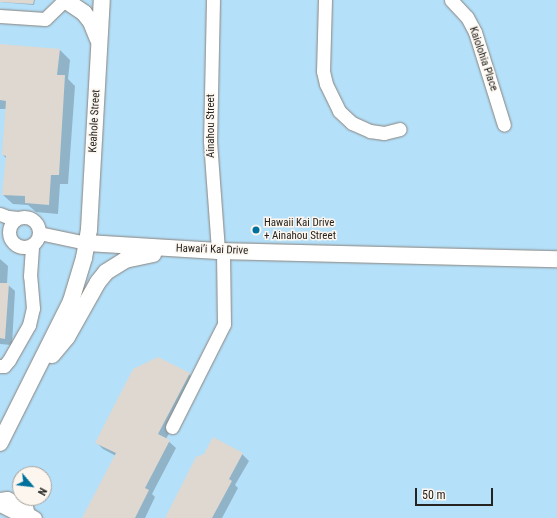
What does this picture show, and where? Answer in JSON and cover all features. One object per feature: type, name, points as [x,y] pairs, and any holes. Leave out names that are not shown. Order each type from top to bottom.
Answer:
[{"type":"main road","points":[[65,0],[84,13],[91,22],[99,43]]},
{"type":"main road","name":"Keahole Street","points":[[87,243],[102,0]]},
{"type":"main road","points":[[0,443],[71,301],[87,243]]},
{"type":"main road","name":"Hawai’i Kai Drive","points":[[87,243],[184,250],[557,259]]},
{"type":"main road","points":[[32,380],[67,337],[98,282],[110,269],[121,261],[133,257],[184,250]]},
{"type":"street","points":[[0,16],[45,19],[65,0]]},
{"type":"street","name":"Ainahou Street","points":[[172,427],[224,324],[221,251],[210,141],[213,0]]},
{"type":"street","points":[[325,0],[323,71],[326,84],[338,110],[352,124],[370,132],[384,133],[400,129]]},
{"type":"street","name":"Kaiolohia Place","points":[[451,0],[467,17],[475,32],[504,125]]},
{"type":"street","points":[[0,214],[8,217],[28,217],[37,223],[39,233],[32,245],[30,276],[33,308],[29,325],[20,343],[1,370]]},
{"type":"street","points":[[18,218],[11,225],[5,235],[18,246],[30,276]]},
{"type":"street","points":[[39,233],[87,243]]},
{"type":"street","points":[[18,246],[22,247],[32,245]]},
{"type":"street","points":[[0,500],[7,498],[26,507],[32,516]]},
{"type":"water","points":[[0,0],[557,0],[557,518],[0,518]]},
{"type":"building","points":[[0,0],[34,0],[33,4],[0,2]]},
{"type":"building","points":[[0,44],[60,49],[57,75],[65,75],[59,175],[51,175],[49,205],[25,203],[25,196],[2,195],[6,156],[2,155],[6,101],[0,100]]},
{"type":"building","points":[[0,283],[9,283],[5,339],[0,338]]},
{"type":"building","points":[[158,357],[190,373],[158,434],[170,440],[145,488],[149,490],[135,518],[82,518],[116,453],[95,443],[133,369]]},
{"type":"building","points":[[213,437],[243,453],[229,479],[232,481],[212,518],[165,518],[196,457],[204,454]]},
{"type":"place","name":"Hawaii Kai Drive + Ainahou Street","points":[[256,230]]}]
